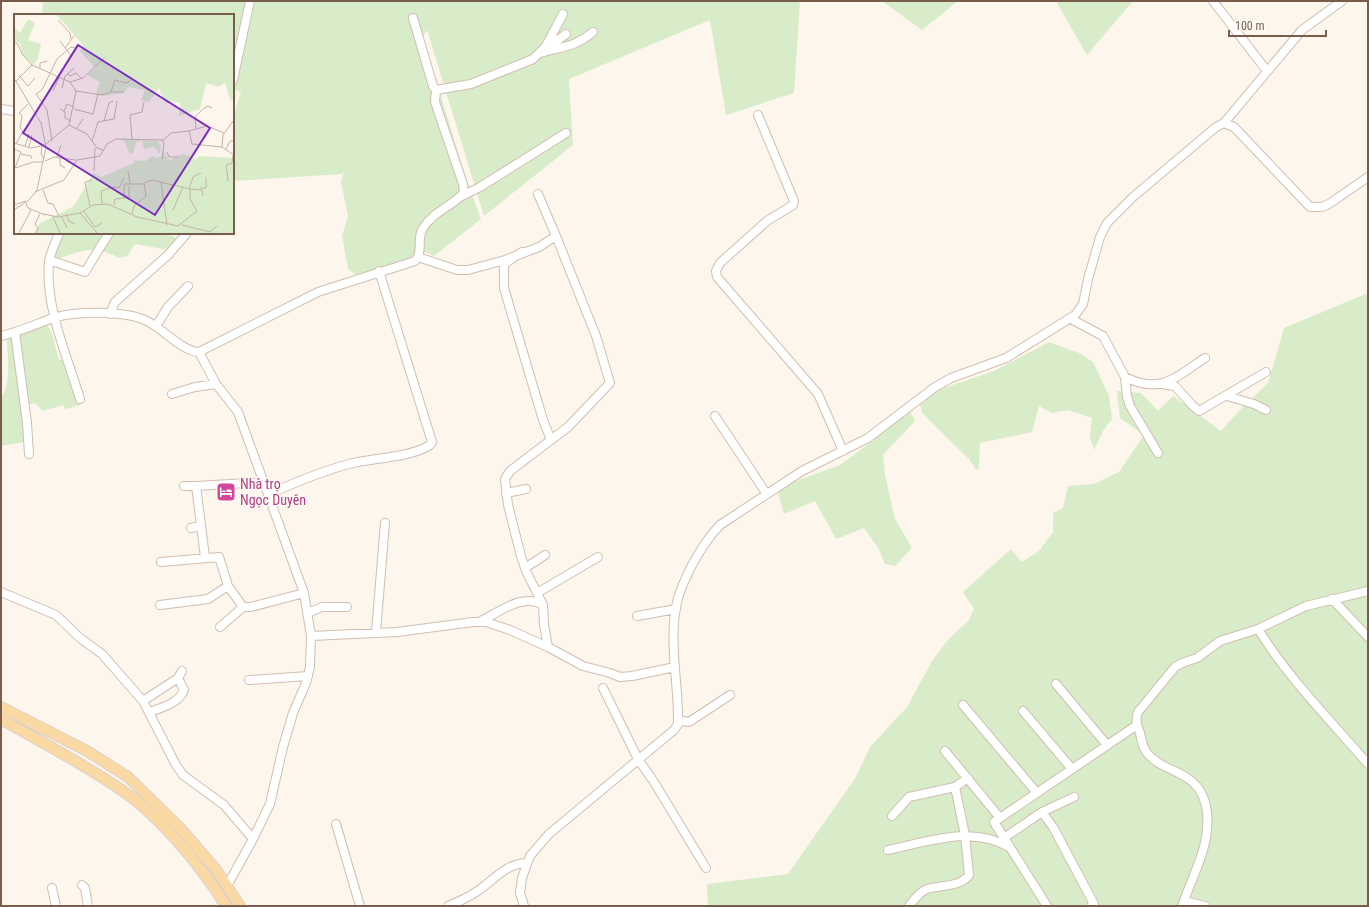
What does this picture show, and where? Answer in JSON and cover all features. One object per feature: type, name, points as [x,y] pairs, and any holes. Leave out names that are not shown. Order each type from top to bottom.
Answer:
[{"type":"main road","points":[[1,707],[87,751],[128,777],[181,829],[217,871],[240,906]]},
{"type":"main road","points":[[1,719],[84,766],[127,794],[148,812],[182,846],[222,904],[229,890]]},
{"type":"main road","points":[[19,729],[24,719]]},
{"type":"street","points":[[234,75],[250,1]]},
{"type":"street","points":[[1213,1],[1267,71]]},
{"type":"street","points":[[524,906],[520,893],[522,878],[530,856],[549,834],[674,730],[678,724],[675,667],[676,609],[684,581],[712,533],[720,525],[766,493],[802,472],[868,438],[935,387],[951,378],[1006,358],[1071,319],[1081,310],[1100,237],[1107,223],[1133,197],[1216,127],[1224,123],[1302,30],[1342,1]]},
{"type":"street","points":[[540,53],[563,14]]},
{"type":"street","points":[[413,18],[432,86],[436,90],[435,102],[463,184],[464,193],[462,196]]},
{"type":"street","points":[[540,53],[555,48],[572,46],[593,32]]},
{"type":"street","points":[[436,90],[471,84],[523,64],[566,34]]},
{"type":"street","points":[[1,109],[14,111]]},
{"type":"street","points":[[758,115],[794,201],[793,205],[766,221],[720,263],[716,271],[717,277],[818,394],[843,451]]},
{"type":"street","points":[[1224,123],[1234,127],[1310,207],[1316,208],[1329,204],[1368,177]]},
{"type":"street","points":[[1,336],[55,318],[74,315],[110,314],[130,316],[156,326],[182,345],[195,352],[198,352],[318,292],[379,271],[415,261],[418,257],[421,230],[435,215],[462,196],[480,187],[566,133]]},
{"type":"street","points":[[538,194],[596,336],[610,383],[576,421],[507,475],[505,479],[506,493],[525,568],[543,605],[544,625],[548,647]]},
{"type":"street","points":[[59,234],[49,260],[48,290],[80,399]]},
{"type":"street","points":[[49,260],[85,272],[108,234]]},
{"type":"street","points":[[110,314],[115,302],[168,255],[185,234]]},
{"type":"street","points":[[418,257],[457,270],[468,270],[505,260],[522,252],[539,247],[556,236]]},
{"type":"street","points":[[522,252],[504,264],[504,288],[543,420],[551,440]]},
{"type":"street","points":[[269,494],[310,477],[345,466],[388,458],[430,445],[432,442],[379,271]]},
{"type":"street","points":[[156,326],[168,306],[188,286]]},
{"type":"street","points":[[1071,319],[1103,336],[1125,377],[1127,397],[1130,406],[1158,453]]},
{"type":"street","points":[[15,332],[27,423],[29,454]]},
{"type":"street","points":[[198,352],[216,384],[238,412],[304,593],[311,636],[308,676],[285,740],[270,804],[229,890]]},
{"type":"street","points":[[1125,377],[1138,383],[1154,386],[1173,379],[1205,358]]},
{"type":"street","points":[[1162,384],[1175,386],[1199,411],[1266,372]]},
{"type":"street","points":[[172,394],[216,384]]},
{"type":"street","points":[[1227,396],[1265,407]]},
{"type":"street","points":[[715,416],[766,493]]},
{"type":"street","points":[[184,486],[263,482]]},
{"type":"street","points":[[196,486],[205,557]]},
{"type":"street","points":[[506,493],[526,489]]},
{"type":"street","points":[[376,632],[385,523]]},
{"type":"street","points":[[191,528],[200,526]]},
{"type":"street","points":[[525,568],[545,555]]},
{"type":"street","points":[[162,562],[217,556],[220,558],[228,586],[243,606],[251,607],[304,593]]},
{"type":"street","points":[[537,593],[598,557]]},
{"type":"street","points":[[160,605],[208,599],[228,586]]},
{"type":"street","points":[[1205,906],[1183,903],[1202,855],[1206,836],[1206,807],[1202,795],[1191,780],[1157,761],[1146,752],[1137,725],[1136,716],[1140,708],[1175,667],[1182,662],[1197,658],[1220,641],[1258,629],[1306,606],[1368,591]]},
{"type":"street","points":[[1,592],[56,615],[80,638],[102,654],[143,701],[176,765],[183,775],[224,805],[253,839]]},
{"type":"street","points":[[1332,599],[1368,637]]},
{"type":"street","points":[[479,622],[507,608],[528,600],[543,605]]},
{"type":"street","points":[[220,627],[243,606]]},
{"type":"street","points":[[308,614],[322,607],[347,607]]},
{"type":"street","points":[[637,616],[676,609]]},
{"type":"street","points":[[311,636],[397,632],[479,622],[498,625],[548,647],[583,666],[623,678],[675,667]]},
{"type":"street","points":[[1258,629],[1273,653],[1290,675],[1368,764]]},
{"type":"street","points":[[143,701],[180,675],[184,690],[182,696],[171,704],[150,712]]},
{"type":"street","points":[[249,680],[308,676]]},
{"type":"street","points":[[1056,684],[1107,746]]},
{"type":"street","points":[[602,688],[638,759],[654,782],[706,868]]},
{"type":"street","points":[[678,720],[689,722],[730,696]]},
{"type":"street","points":[[963,705],[1037,793]]},
{"type":"street","points":[[1023,711],[1072,769]]},
{"type":"street","points":[[1047,906],[994,822],[1137,725]]},
{"type":"street","points":[[945,751],[1000,818]]},
{"type":"street","points":[[892,816],[909,797],[955,787],[968,778]]},
{"type":"street","points":[[909,906],[920,893],[927,889],[966,879],[969,875],[965,835],[955,787]]},
{"type":"street","points":[[1004,838],[1042,812],[1074,797]]},
{"type":"street","points":[[1042,812],[1053,827],[1094,904],[1091,906]]},
{"type":"street","points":[[336,824],[360,906]]},
{"type":"street","points":[[888,850],[965,835],[998,840],[1011,848]]},
{"type":"street","points":[[448,906],[477,892],[509,867],[516,864],[528,863]]},
{"type":"street","points":[[82,885],[85,888],[88,906]]},
{"type":"street","points":[[52,888],[56,906]]},
{"type":"green space","points":[[43,1],[800,1],[794,93],[726,115],[710,20],[569,79],[573,145],[484,216],[427,30],[342,174],[234,181],[234,115],[241,92],[234,89],[234,14],[42,14]]},
{"type":"green space","points":[[882,1],[958,1],[922,30]]},
{"type":"green space","points":[[1056,1],[1133,1],[1087,55]]},
{"type":"green space","points":[[421,40],[424,41],[468,184],[481,219],[434,256],[426,252],[413,258],[357,276],[348,269],[342,236],[348,216],[341,182],[344,171]]},
{"type":"green space","points":[[62,234],[164,234],[175,237],[177,241],[168,250],[135,244],[127,256],[119,258],[102,251],[95,250],[81,251],[57,259],[54,254]]},
{"type":"green space","points":[[1368,293],[1368,906],[708,906],[707,884],[788,874],[856,777],[870,747],[907,707],[932,661],[947,641],[969,620],[974,609],[963,592],[1011,549],[1022,562],[1039,551],[1053,532],[1053,513],[1063,508],[1068,486],[1094,484],[1119,472],[1144,435],[1120,418],[1117,391],[1141,393],[1158,411],[1173,396],[1221,431],[1268,383],[1284,328]]},
{"type":"green space","points":[[46,323],[52,333],[59,360],[65,359],[80,405],[65,409],[63,405],[43,411],[35,403],[23,406],[25,442],[1,446],[1,397],[7,385],[8,378],[7,338]]},
{"type":"green space","points":[[1049,342],[1079,353],[1093,362],[1109,396],[1112,419],[1103,431],[1094,450],[1090,437],[1092,418],[1068,410],[1052,413],[1039,406],[1032,432],[980,443],[979,468],[976,470],[969,459],[922,413],[920,405],[938,390],[994,371]]},
{"type":"green space","points":[[909,410],[915,421],[883,455],[885,475],[895,519],[912,548],[895,566],[885,564],[879,549],[864,528],[836,539],[815,501],[784,514],[778,492],[790,483],[840,465],[875,439]]},
{"type":"place","name":"Nhà trọ Ngọc Duyên","points":[[226,492]]}]
